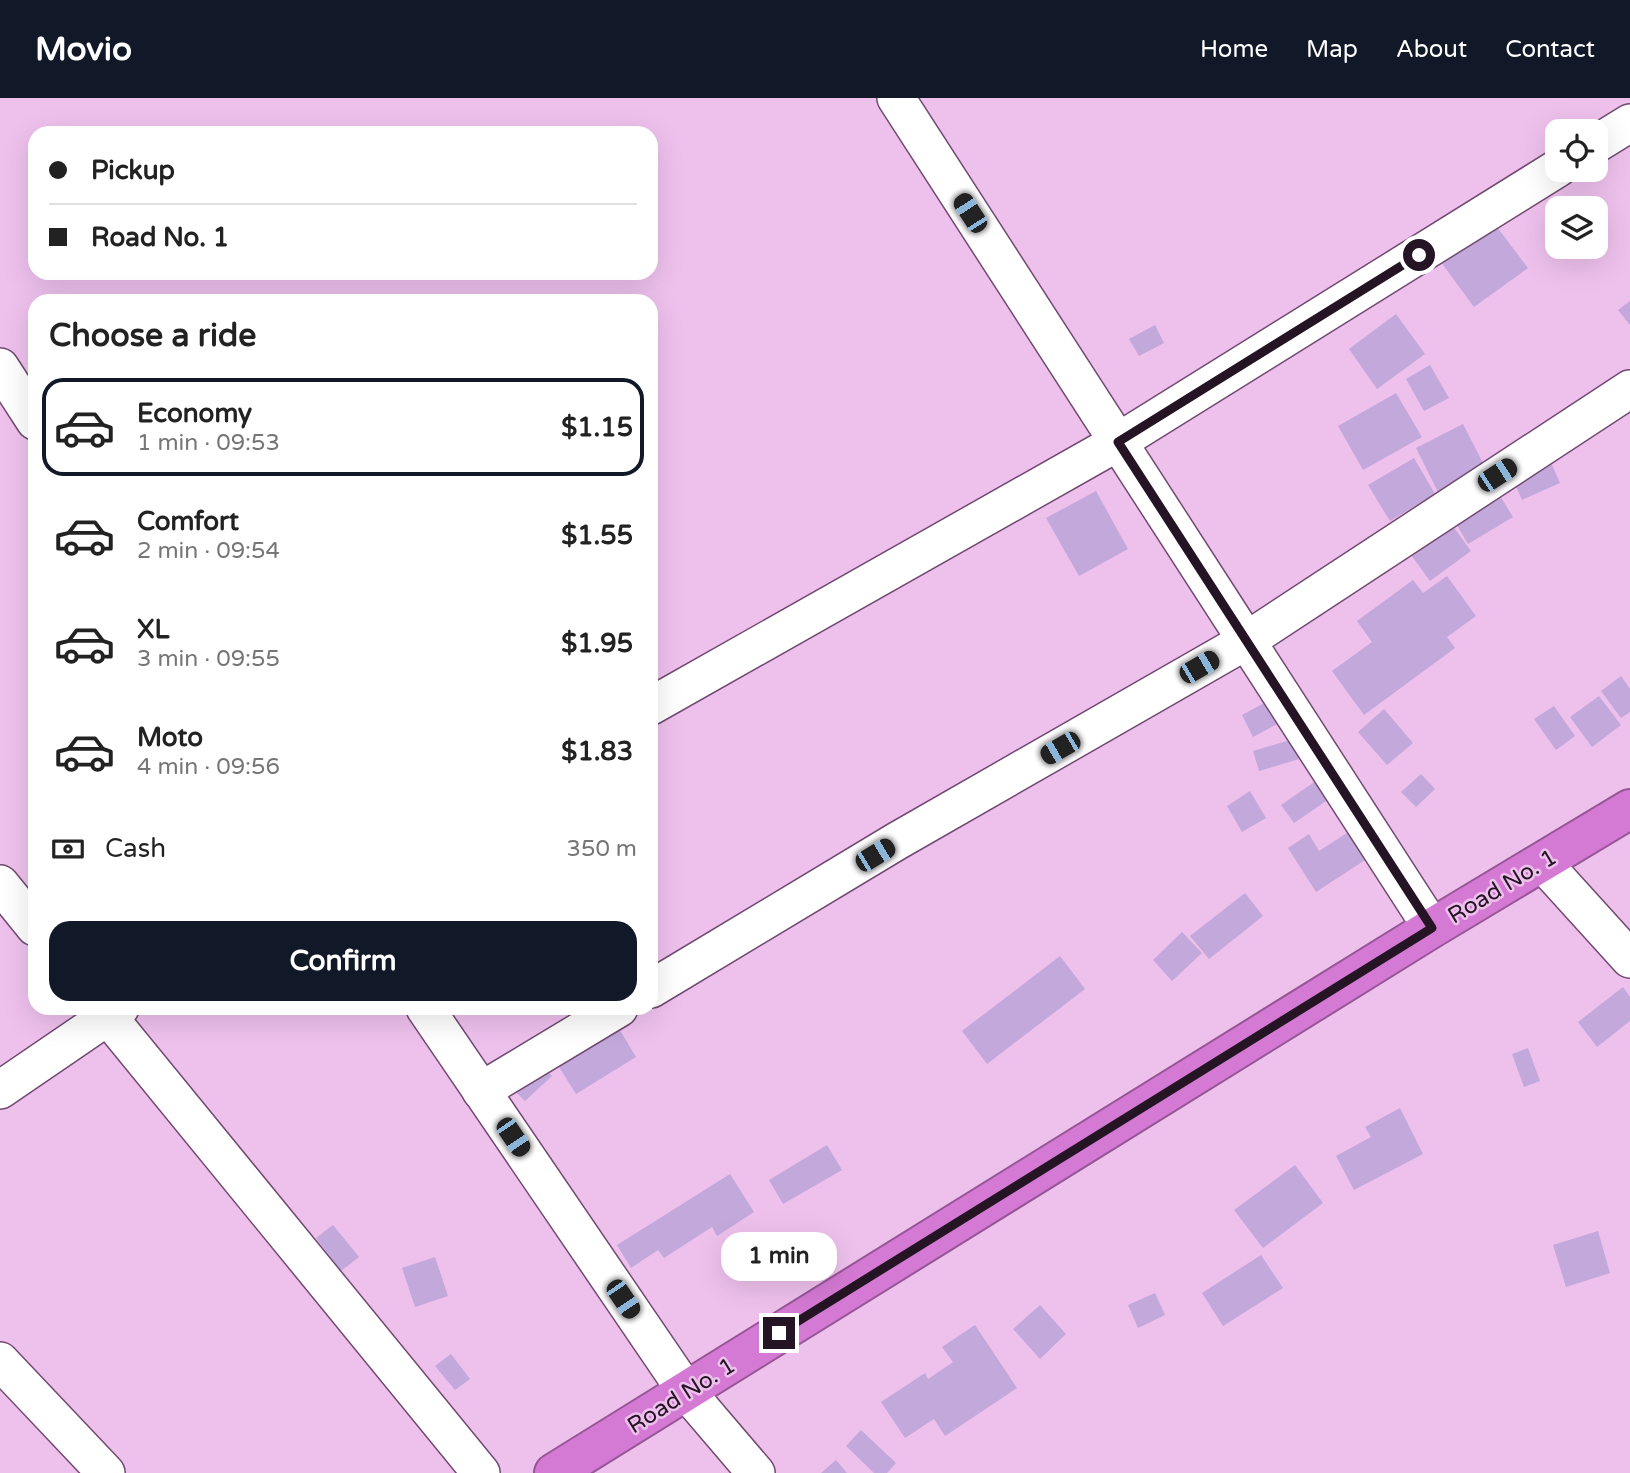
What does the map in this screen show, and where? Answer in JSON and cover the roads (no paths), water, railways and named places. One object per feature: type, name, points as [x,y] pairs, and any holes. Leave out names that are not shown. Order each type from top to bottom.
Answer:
[{"type":"highway","name":"Road No. 1","points":[[573,1468],[686,1391],[1432,928],[1630,809]]},
{"type":"street","points":[[896,98],[1432,928]]},
{"type":"street","points":[[1608,137],[1630,123]]},
{"type":"street","points":[[658,702],[1118,442],[1545,176]]},
{"type":"street","points":[[0,367],[28,410]]},
{"type":"street","points":[[658,985],[897,841],[1246,641],[1630,389]]},
{"type":"street","points":[[1542,862],[1630,959]]},
{"type":"street","points":[[0,884],[28,918]]},
{"type":"street","points":[[0,1090],[103,1015]]},
{"type":"street","points":[[114,1015],[481,1473]]},
{"type":"street","points":[[430,1015],[686,1391],[756,1473]]},
{"type":"street","points":[[481,1091],[607,1015]]},
{"type":"street","points":[[0,1361],[106,1473]]}]
